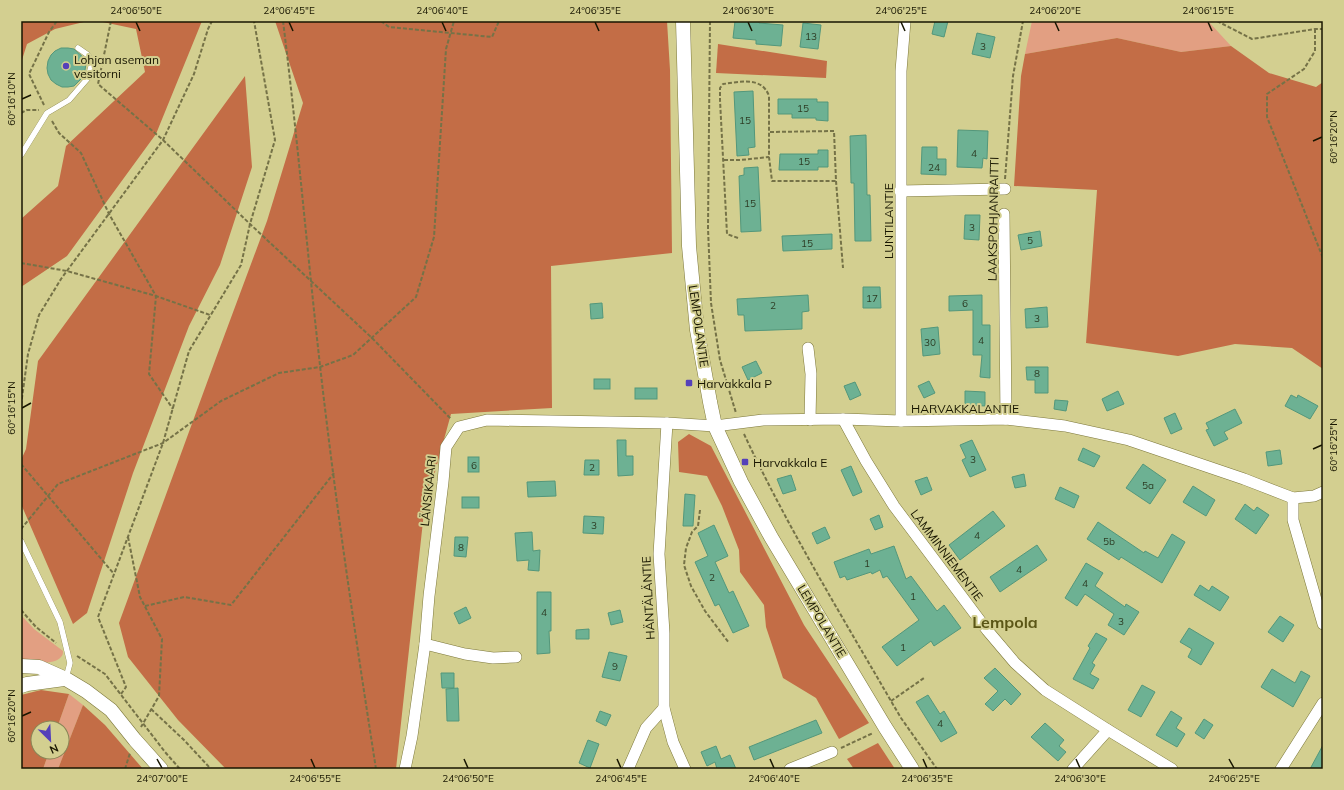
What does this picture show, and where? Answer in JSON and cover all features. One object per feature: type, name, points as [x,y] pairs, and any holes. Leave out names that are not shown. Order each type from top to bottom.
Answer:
[{"type":"street","name":"LEMPOLANTIE","points":[[683,21],[689,246],[697,330],[715,426],[741,482],[771,537],[885,727],[912,769]]},
{"type":"street","name":"LUNTILANTIE","points":[[901,421],[901,71],[905,21]]},
{"type":"street","points":[[900,191],[1005,189]]},
{"type":"street","name":"LAAKSPOHJANRAITTI","points":[[1004,214],[1006,419]]},
{"type":"street","points":[[808,348],[811,374],[810,420]]},
{"type":"street","name":"HARVAKKALANTIE","points":[[715,426],[763,420],[843,419],[901,421],[1006,419],[1065,426],[1129,440],[1244,479],[1293,498],[1314,496],[1323,492]]},
{"type":"street","name":"LAMMINNIEMENTIE","points":[[843,419],[866,462],[894,506],[987,630],[1015,663],[1046,690],[1172,769]]},
{"type":"street","points":[[459,427],[487,420],[667,423],[715,426]]},
{"type":"street","name":"HÄNTÄLÄNTIE","points":[[667,423],[659,554],[664,634],[664,708],[673,742],[685,769]]},
{"type":"street","name":"LÄNSIKAARI","points":[[405,769],[412,736],[425,644],[446,447],[459,427]]},
{"type":"street","points":[[1293,498],[1293,520],[1323,624]]},
{"type":"street","points":[[425,644],[472,655],[493,658],[516,657]]},
{"type":"street","points":[[21,666],[39,667],[66,679],[86,691],[111,710],[134,740],[161,769]]},
{"type":"street","points":[[21,686],[66,679]]},
{"type":"street","points":[[1282,769],[1323,703]]},
{"type":"street","points":[[628,769],[646,728],[664,708]]},
{"type":"street","points":[[1073,769],[1108,730]]},
{"type":"street","points":[[790,769],[832,752]]},
{"type":"lane","points":[[21,155],[47,113],[69,100],[88,78],[92,63],[88,55],[78,48]]},
{"type":"lane","points":[[21,541],[60,622],[70,663],[66,679]]},
{"type":"path","points":[[57,21],[49,32],[28,74],[47,113],[59,133],[81,153],[109,214],[156,296],[149,374],[173,409]]},
{"type":"path","points":[[110,21],[98,84],[163,140],[312,283],[372,338],[459,427]]},
{"type":"path","points":[[21,405],[28,354],[39,315],[67,271],[163,140],[194,74],[208,29],[212,21]]},
{"type":"path","points":[[121,694],[126,687],[98,617],[163,443],[189,351],[241,265],[250,224],[274,140],[254,21]]},
{"type":"path","points":[[283,21],[293,102],[320,367],[353,625],[376,769]]},
{"type":"path","points":[[283,24],[286,21]]},
{"type":"path","points":[[381,21],[389,27],[492,37],[498,21]]},
{"type":"path","points":[[21,529],[58,484],[163,443],[221,401],[279,373],[320,367],[353,355],[416,296],[434,237],[446,49],[454,21]]},
{"type":"path","name":"LAAKSPOHJANRAITTI","points":[[1005,189],[1013,76],[1023,21]]},
{"type":"path","points":[[1217,21],[1252,39],[1323,29]]},
{"type":"path","points":[[1315,29],[1315,51],[1304,70],[1267,94],[1267,116],[1323,258]]},
{"type":"path","points":[[738,238],[728,234],[725,209],[724,160],[720,100],[720,88],[723,84],[746,82],[760,84],[766,89],[769,96],[769,157],[772,181],[836,181]]},
{"type":"path","points":[[21,113],[38,109],[47,113]]},
{"type":"path","points":[[770,132],[834,131],[836,181],[843,268]]},
{"type":"path","points":[[724,160],[769,157]]},
{"type":"path","points":[[21,263],[67,271],[156,296],[211,316]]},
{"type":"path","points":[[21,464],[114,574]]},
{"type":"path","points":[[145,606],[184,597],[231,605],[334,473]]},
{"type":"path","points":[[700,510],[698,526],[692,532],[686,548],[684,565],[691,586],[705,611],[729,642]]},
{"type":"path","points":[[128,537],[140,597],[162,639],[159,696],[150,709],[134,740]]},
{"type":"path","points":[[21,610],[36,627],[50,639],[105,674],[165,752],[180,769]]},
{"type":"path","points":[[891,701],[924,678]]},
{"type":"path","points":[[150,709],[184,740],[211,769]]},
{"type":"path","points":[[832,752],[901,718]]},
{"type":"shaded area","points":[[21,21],[88,21],[55,29],[27,44],[21,63]]},
{"type":"shaded area","points":[[98,21],[202,21],[156,134],[67,256],[21,287],[21,219],[58,186],[66,146],[145,72],[136,29]]},
{"type":"shaded area","points":[[275,21],[667,21],[670,70],[672,253],[551,266],[552,408],[451,414],[424,512],[396,769],[226,769],[178,720],[128,657],[119,623],[267,221],[303,103]]},
{"type":"shaded area","points":[[1032,21],[1208,21],[1231,46],[1181,52],[1117,38],[1025,54]]},
{"type":"shaded area","points":[[1117,38],[1181,52],[1231,46],[1269,73],[1316,87],[1323,82],[1323,369],[1292,348],[1235,344],[1178,356],[1086,343],[1097,190],[1014,186],[1021,76],[1025,54]]},
{"type":"shaded area","points":[[718,44],[827,61],[826,78],[716,73]]},
{"type":"shaded area","points":[[245,76],[252,167],[220,265],[189,326],[133,473],[87,613],[73,624],[21,504],[21,460],[26,449],[38,361]]},
{"type":"shaded area","points":[[689,434],[711,446],[804,625],[869,723],[839,739],[816,698],[783,678],[766,627],[764,605],[740,572],[739,550],[722,506],[707,476],[679,472],[678,442]]},
{"type":"shaded area","points":[[21,615],[34,629],[63,651],[63,655],[58,660],[53,662],[36,663],[21,661]]},
{"type":"shaded area","points":[[41,690],[69,694],[60,720],[30,720],[30,760],[46,760],[43,769],[21,769],[21,695]]},
{"type":"shaded area","points":[[69,694],[83,705],[70,738],[70,720],[60,720]]},
{"type":"shaded area","points":[[83,705],[105,725],[143,769],[58,769],[62,760],[70,760],[70,738]]},
{"type":"shaded area","points":[[878,743],[895,769],[854,769],[847,759]]},
{"type":"shaded area","points":[[46,760],[62,760],[58,769],[43,769]]},
{"type":"building","points":[[735,21],[759,21],[759,23],[783,25],[781,46],[756,44],[756,40],[733,38]]},
{"type":"building","points":[[935,21],[948,21],[944,37],[932,34]]},
{"type":"building","points":[[803,23],[821,25],[818,49],[800,47]]},
{"type":"building","points":[[977,33],[995,37],[990,58],[972,54]]},
{"type":"building","name":"Lohjan aseman vesitorni","points":[[61,48],[74,49],[84,58],[86,64],[84,76],[74,86],[62,87],[51,80],[48,74],[48,61],[51,55]]},
{"type":"building","points":[[753,91],[755,147],[748,148],[749,155],[737,156],[734,92]]},
{"type":"building","points":[[778,99],[817,99],[817,102],[828,102],[828,121],[816,120],[816,118],[792,118],[792,114],[778,114]]},
{"type":"building","points":[[958,130],[988,131],[987,159],[983,158],[982,168],[957,167]]},
{"type":"building","points":[[866,135],[867,195],[870,195],[871,241],[855,241],[854,183],[851,183],[850,136]]},
{"type":"building","points":[[922,147],[937,147],[937,159],[946,159],[946,175],[921,174]]},
{"type":"building","points":[[818,150],[828,150],[828,167],[818,167],[818,170],[779,170],[780,154],[818,154]]},
{"type":"building","points":[[758,167],[761,231],[741,232],[739,176],[744,175],[744,168]]},
{"type":"building","points":[[965,215],[980,215],[979,240],[964,239]]},
{"type":"building","points":[[1040,231],[1042,246],[1021,250],[1018,235]]},
{"type":"building","points":[[832,234],[832,249],[783,251],[782,236]]},
{"type":"building","points":[[863,287],[880,287],[881,308],[863,308]]},
{"type":"building","points":[[808,295],[809,311],[802,312],[802,329],[745,331],[744,315],[738,315],[737,299]]},
{"type":"building","points":[[982,295],[982,325],[990,325],[990,378],[980,377],[982,355],[973,355],[973,310],[949,311],[949,296]]},
{"type":"building","points":[[602,303],[603,318],[591,319],[590,304]]},
{"type":"building","points":[[1047,307],[1048,327],[1026,328],[1025,309]]},
{"type":"building","points":[[938,327],[940,354],[923,356],[921,329]]},
{"type":"building","points":[[756,361],[762,373],[748,380],[742,367]]},
{"type":"building","points":[[1026,367],[1048,367],[1048,393],[1035,393],[1035,380],[1027,380]]},
{"type":"building","points":[[594,379],[610,379],[610,389],[594,389]]},
{"type":"building","points":[[929,381],[935,393],[924,398],[918,386]]},
{"type":"building","points":[[855,382],[861,395],[850,400],[844,386]]},
{"type":"building","points":[[635,388],[657,388],[657,399],[635,399]]},
{"type":"building","points":[[965,391],[985,392],[985,406],[965,405]]},
{"type":"building","points":[[1118,391],[1124,404],[1107,411],[1102,399]]},
{"type":"building","points":[[1291,395],[1297,398],[1298,395],[1318,406],[1310,419],[1285,406]]},
{"type":"building","points":[[1055,400],[1068,401],[1066,411],[1054,409]]},
{"type":"building","points":[[1235,409],[1242,423],[1224,432],[1228,439],[1214,446],[1206,430],[1209,429],[1206,423]]},
{"type":"building","points":[[1175,413],[1182,429],[1171,434],[1164,418]]},
{"type":"building","points":[[617,440],[626,440],[626,456],[633,456],[633,475],[618,476]]},
{"type":"building","points":[[972,440],[986,470],[970,477],[962,460],[966,458],[960,445]]},
{"type":"building","points":[[1083,448],[1100,456],[1094,467],[1078,460]]},
{"type":"building","points":[[1280,450],[1282,464],[1268,466],[1266,452]]},
{"type":"building","points":[[468,457],[479,457],[479,472],[468,472]]},
{"type":"building","points":[[585,460],[599,460],[599,475],[584,475]]},
{"type":"building","points":[[1143,464],[1166,480],[1150,504],[1126,488]]},
{"type":"building","points":[[851,466],[862,492],[853,496],[841,470]]},
{"type":"building","points":[[1024,474],[1026,486],[1015,488],[1012,477]]},
{"type":"building","points":[[791,475],[796,490],[783,494],[777,479]]},
{"type":"building","points":[[927,477],[932,490],[921,495],[915,481]]},
{"type":"building","points":[[555,481],[556,496],[528,497],[527,482]]},
{"type":"building","points":[[1193,486],[1215,500],[1206,516],[1183,502]]},
{"type":"building","points":[[1060,487],[1079,496],[1074,508],[1055,499]]},
{"type":"building","points":[[685,494],[695,495],[693,526],[683,526]]},
{"type":"building","points":[[462,497],[479,497],[479,508],[462,508]]},
{"type":"building","points":[[1245,504],[1254,511],[1257,507],[1269,515],[1256,534],[1235,519]]},
{"type":"building","points":[[993,511],[1005,526],[960,560],[949,545]]},
{"type":"building","points":[[879,515],[883,527],[875,530],[870,519]]},
{"type":"building","points":[[584,516],[604,517],[603,534],[583,533]]},
{"type":"building","points":[[1098,522],[1144,553],[1145,551],[1158,558],[1172,534],[1185,542],[1162,583],[1121,557],[1119,560],[1087,539]]},
{"type":"building","points":[[714,525],[728,556],[715,562],[729,593],[733,591],[749,626],[733,633],[719,604],[715,606],[695,562],[708,556],[698,533]]},
{"type":"building","points":[[825,527],[830,538],[817,544],[812,533]]},
{"type":"building","points":[[532,532],[533,551],[540,550],[539,571],[528,570],[529,560],[517,561],[515,533]]},
{"type":"building","points":[[455,537],[468,537],[466,557],[454,556]]},
{"type":"building","points":[[1037,545],[1047,560],[1000,592],[990,577]]},
{"type":"building","points":[[894,546],[906,579],[911,576],[937,611],[944,605],[961,628],[934,646],[931,641],[897,666],[882,647],[919,620],[887,576],[883,578],[880,570],[872,574],[871,572],[847,580],[845,576],[840,578],[834,562],[869,549],[871,554]]},
{"type":"building","points":[[1086,563],[1103,573],[1095,586],[1125,607],[1126,604],[1139,612],[1124,635],[1108,625],[1114,614],[1085,594],[1077,606],[1065,598]]},
{"type":"building","points":[[1200,585],[1209,591],[1212,586],[1229,597],[1220,611],[1194,595]]},
{"type":"building","points":[[537,592],[551,592],[551,631],[549,631],[550,653],[537,654]]},
{"type":"building","points":[[466,607],[471,618],[459,624],[454,613]]},
{"type":"building","points":[[620,610],[623,622],[611,625],[608,613]]},
{"type":"building","points":[[1280,616],[1294,625],[1283,642],[1268,632]]},
{"type":"building","points":[[1189,628],[1214,643],[1201,665],[1188,657],[1192,649],[1180,642]]},
{"type":"building","points":[[589,629],[589,639],[576,639],[576,630]]},
{"type":"building","points":[[1096,633],[1107,639],[1092,663],[1095,665],[1090,674],[1099,679],[1093,689],[1073,679],[1090,648],[1088,646]]},
{"type":"building","points":[[609,652],[627,656],[620,681],[602,677]]},
{"type":"building","points":[[995,668],[1021,694],[1011,705],[1005,699],[993,711],[985,704],[998,691],[984,678]]},
{"type":"building","points":[[1272,669],[1295,683],[1301,671],[1310,676],[1293,707],[1261,687]]},
{"type":"building","points":[[441,673],[454,673],[454,688],[442,688]]},
{"type":"building","points":[[1142,685],[1155,692],[1141,717],[1128,710]]},
{"type":"building","points":[[458,688],[459,721],[447,721],[446,689]]},
{"type":"building","points":[[928,695],[940,714],[944,711],[957,733],[941,742],[916,702]]},
{"type":"building","points":[[600,711],[611,715],[606,726],[596,721]]},
{"type":"building","points":[[1171,711],[1182,718],[1176,728],[1185,734],[1177,747],[1156,735]]},
{"type":"building","points":[[1204,719],[1213,725],[1204,739],[1195,733]]},
{"type":"building","points":[[816,720],[822,733],[754,760],[749,747]]},
{"type":"building","points":[[1045,723],[1064,740],[1059,746],[1066,752],[1058,761],[1031,737]]},
{"type":"building","points":[[588,740],[599,744],[590,768],[579,763]]},
{"type":"building","points":[[1323,745],[1323,769],[1310,769]]},
{"type":"building","points":[[716,746],[721,759],[730,755],[736,769],[717,769],[715,762],[707,766],[701,752]]},
{"type":"place","name":"Lohjan aseman vesitorni","points":[[66,66]]},
{"type":"place","name":"Harvakkala P","points":[[689,383]]},
{"type":"place","name":"Harvakkala E","points":[[745,462]]},
{"type":"district","name":"Lempola","points":[[1005,622]]}]
